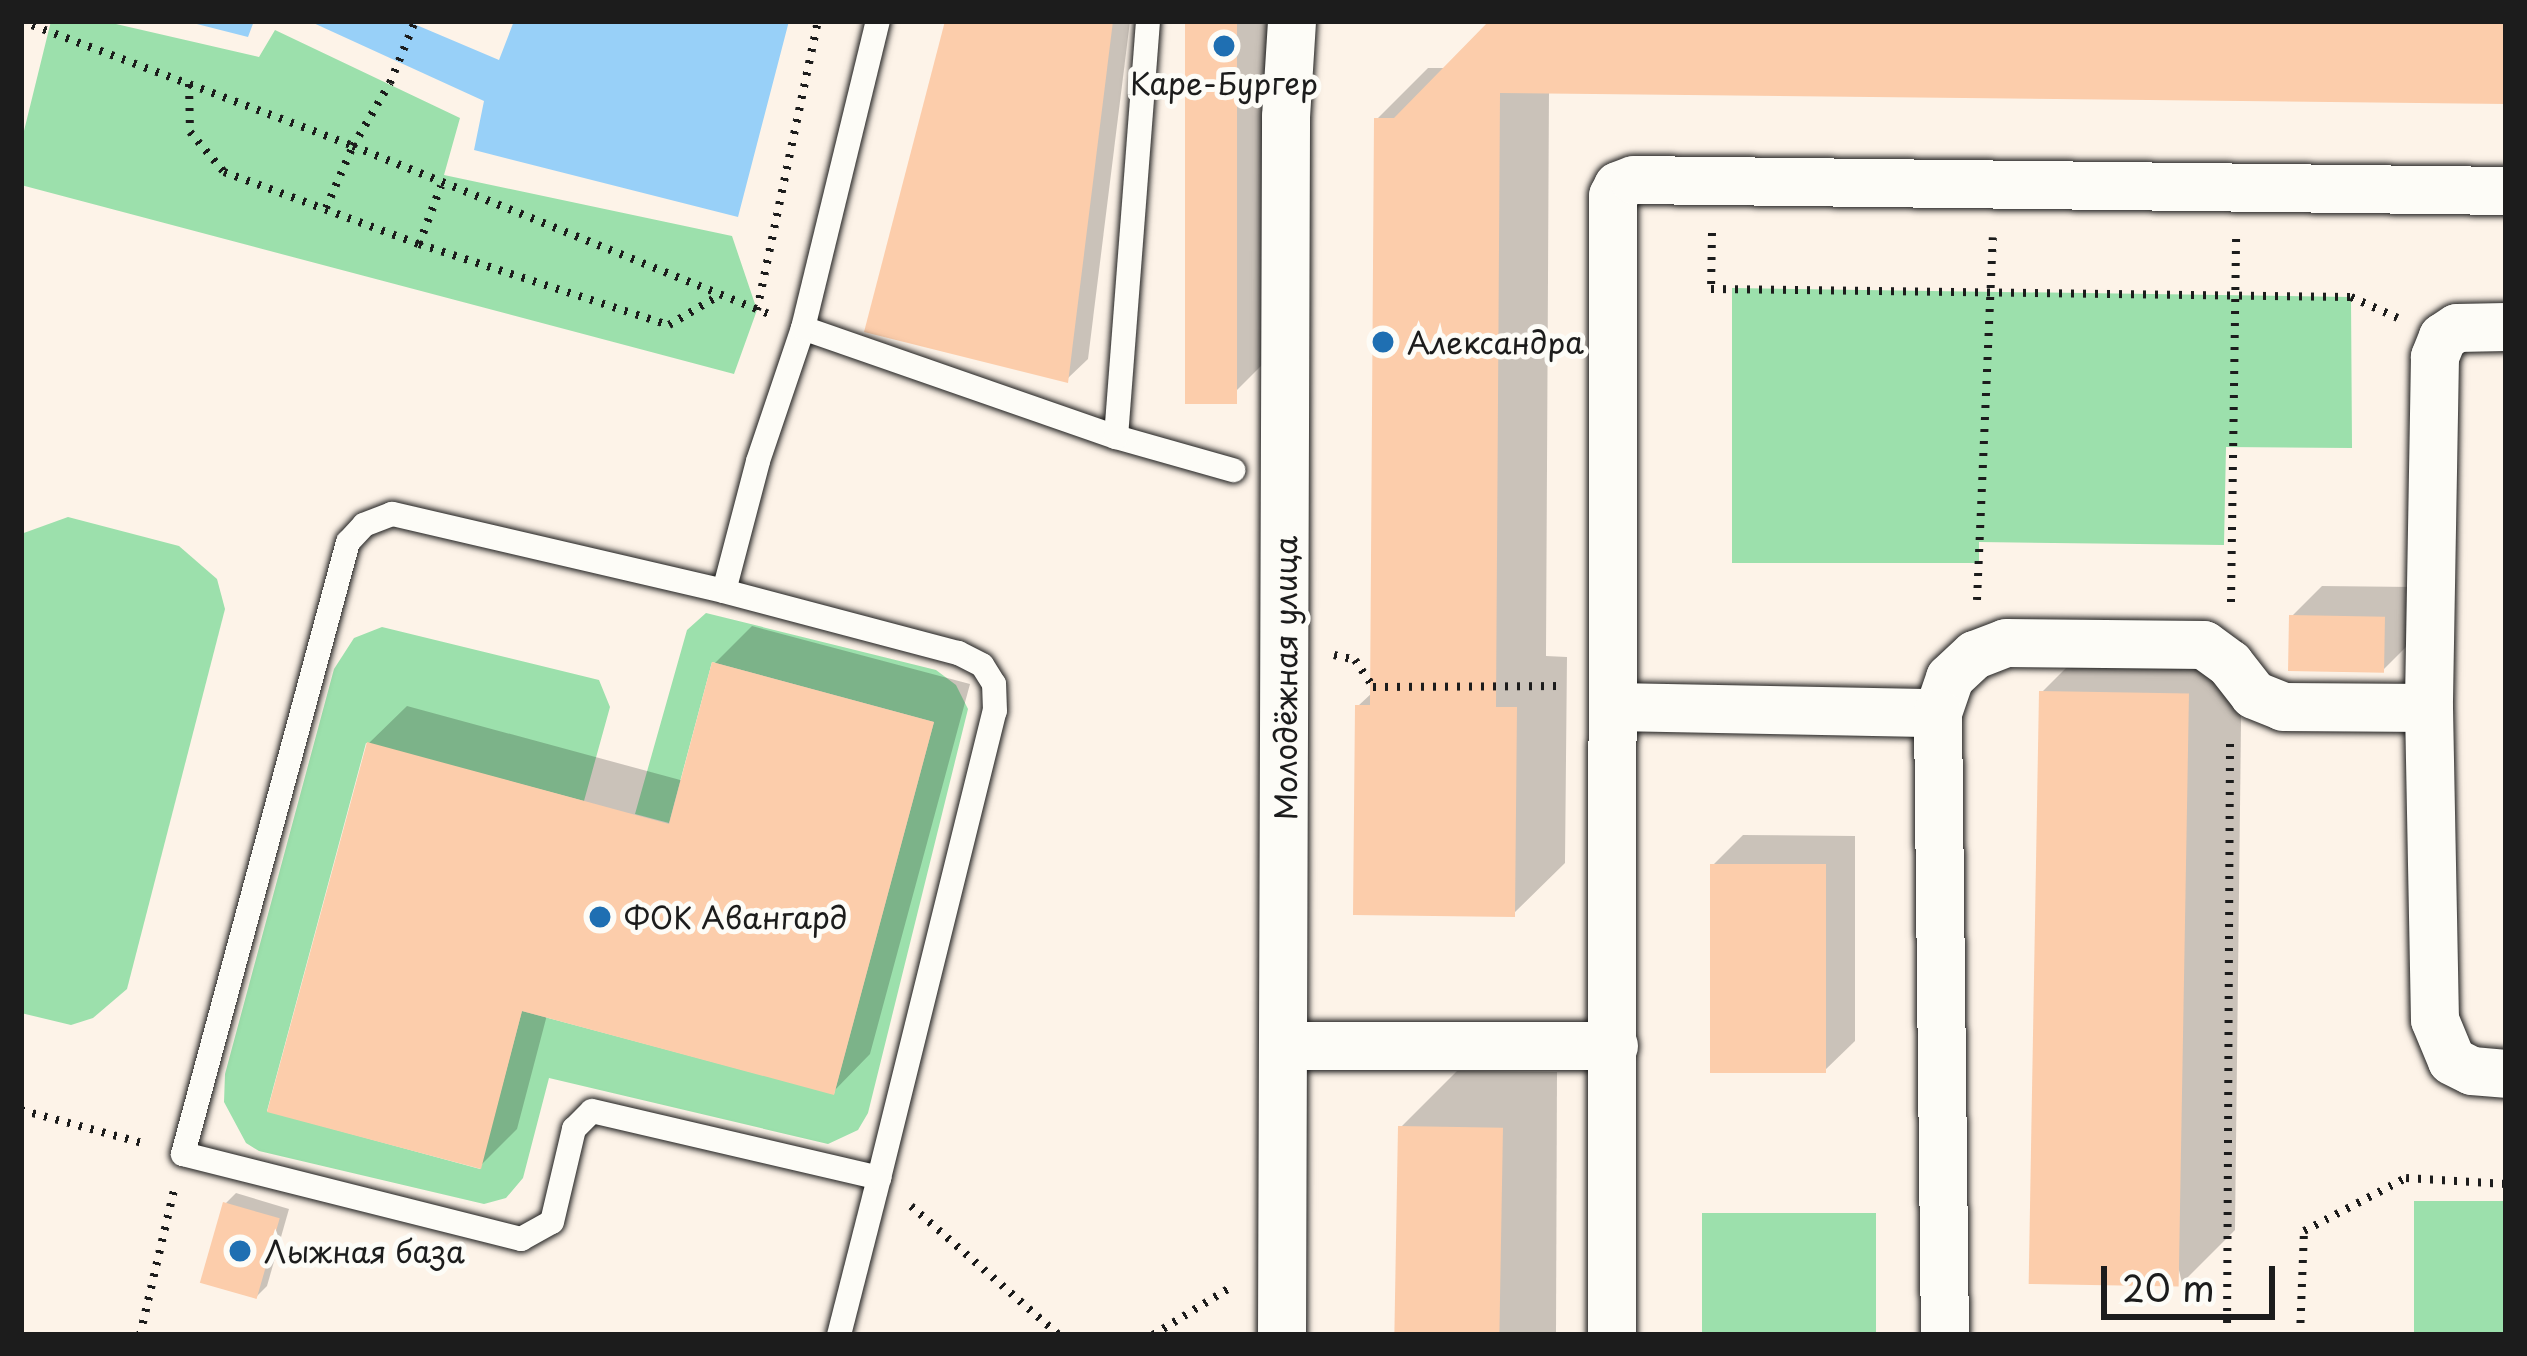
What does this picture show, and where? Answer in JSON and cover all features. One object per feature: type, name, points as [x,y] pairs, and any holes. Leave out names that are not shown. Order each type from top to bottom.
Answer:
[{"type":"street","name":"Молодёжная улица","points":[[1282,1335],[1286,117],[1292,21]]},
{"type":"street","points":[[1612,1335],[1613,196],[1625,181],[2506,191]]},
{"type":"street","points":[[2506,327],[2458,328],[2444,337],[2435,357],[2429,708],[2434,1019],[2452,1060],[2472,1071],[2506,1074]]},
{"type":"street","points":[[1946,1335],[1938,713],[1950,678],[1975,656],[2006,643],[2204,645],[2230,664],[2254,695],[2282,707],[2429,708]]},
{"type":"street","points":[[1615,707],[1938,713]]},
{"type":"street","points":[[1283,1046],[1614,1046]]},
{"type":"lane","points":[[724,590],[758,461],[803,328],[878,21]]},
{"type":"lane","points":[[1116,437],[1148,21]]},
{"type":"lane","points":[[803,328],[1116,437],[1233,470]]},
{"type":"lane","points":[[839,1335],[879,1178],[995,711],[994,684],[982,665],[958,653],[724,590],[392,514],[364,525],[348,542],[183,1154],[520,1239],[552,1222],[574,1129],[592,1111],[879,1178]]},
{"type":"path","points":[[21,21],[352,146],[441,186],[803,328]]},
{"type":"path","points":[[57,32],[60,21]]},
{"type":"path","points":[[326,208],[352,146],[390,83],[415,21]]},
{"type":"path","points":[[758,310],[818,21]]},
{"type":"path","points":[[189,84],[190,132],[224,172],[419,244],[669,326],[718,296]]},
{"type":"path","points":[[1713,182],[1711,289],[2350,297],[2444,337]]},
{"type":"path","points":[[1975,656],[1994,185]]},
{"type":"path","points":[[419,244],[441,186]]},
{"type":"path","points":[[2227,1335],[2237,188]]},
{"type":"path","points":[[1285,653],[1355,660],[1373,687],[1584,686],[1615,707]]},
{"type":"path","points":[[21,1110],[183,1154],[140,1335]]},
{"type":"path","points":[[879,1178],[1059,1335]]},
{"type":"path","points":[[2300,1335],[2304,1231],[2406,1178],[2506,1184]]},
{"type":"green space","points":[[51,21],[103,21],[259,57],[275,30],[460,118],[444,175],[732,236],[757,310],[734,374],[21,185],[21,143]]},
{"type":"green space","points":[[1732,288],[2351,297],[2352,448],[2226,447],[2224,545],[1979,542],[1979,563],[1732,563]]},
{"type":"green space","points":[[68,517],[179,546],[217,579],[225,609],[127,989],[93,1018],[71,1025],[21,1013],[21,534]]},
{"type":"green space","points":[[706,613],[936,670],[956,685],[968,709],[868,1113],[858,1130],[828,1144],[549,1078],[523,1178],[506,1198],[484,1204],[259,1151],[246,1143],[224,1102],[225,1074],[334,669],[354,638],[382,627],[599,680],[610,707],[584,801],[366,743],[267,1111],[480,1169],[522,1011],[834,1094],[934,722],[712,662],[669,823],[635,814],[687,630]]},
{"type":"green space","points":[[2414,1201],[2506,1201],[2506,1335],[2414,1335]]},
{"type":"green space","points":[[1702,1213],[1876,1213],[1876,1335],[1702,1335]]},
{"type":"water","points":[[185,21],[254,21],[248,37]]},
{"type":"water","points":[[309,21],[407,21],[499,60],[514,21],[789,21],[738,217],[474,150],[484,101]]},
{"type":"building","points":[[945,21],[1113,21],[1068,383],[864,332]]},
{"type":"building","points":[[1185,21],[1237,21],[1237,404],[1185,404]]},
{"type":"building","points":[[1489,21],[2506,21],[2506,104],[1500,93],[1496,707],[1517,707],[1515,917],[1353,915],[1355,705],[1370,705],[1374,118],[1394,118]]},
{"type":"building","points":[[2289,615],[2385,617],[2384,673],[2288,671]]},
{"type":"building","name":"ФОК Авангард","points":[[712,662],[934,722],[834,1095],[522,1011],[481,1169],[267,1112],[367,742],[669,824]]},
{"type":"building","points":[[2039,691],[2189,694],[2179,1287],[2029,1284]]},
{"type":"building","points":[[1710,864],[1826,864],[1826,1073],[1710,1073]]},
{"type":"building","points":[[1398,1126],[1503,1128],[1499,1335],[1394,1335]]},
{"type":"building","name":"Лыжная база","points":[[223,1202],[280,1218],[257,1299],[200,1283]]},
{"type":"place","name":"Каре-Бургер","points":[[1224,46]]},
{"type":"place","name":"Александра","points":[[1383,342]]},
{"type":"place","name":"ФОК Авангард","points":[[600,917]]},
{"type":"place","name":"Лыжная база","points":[[240,1251]]}]
